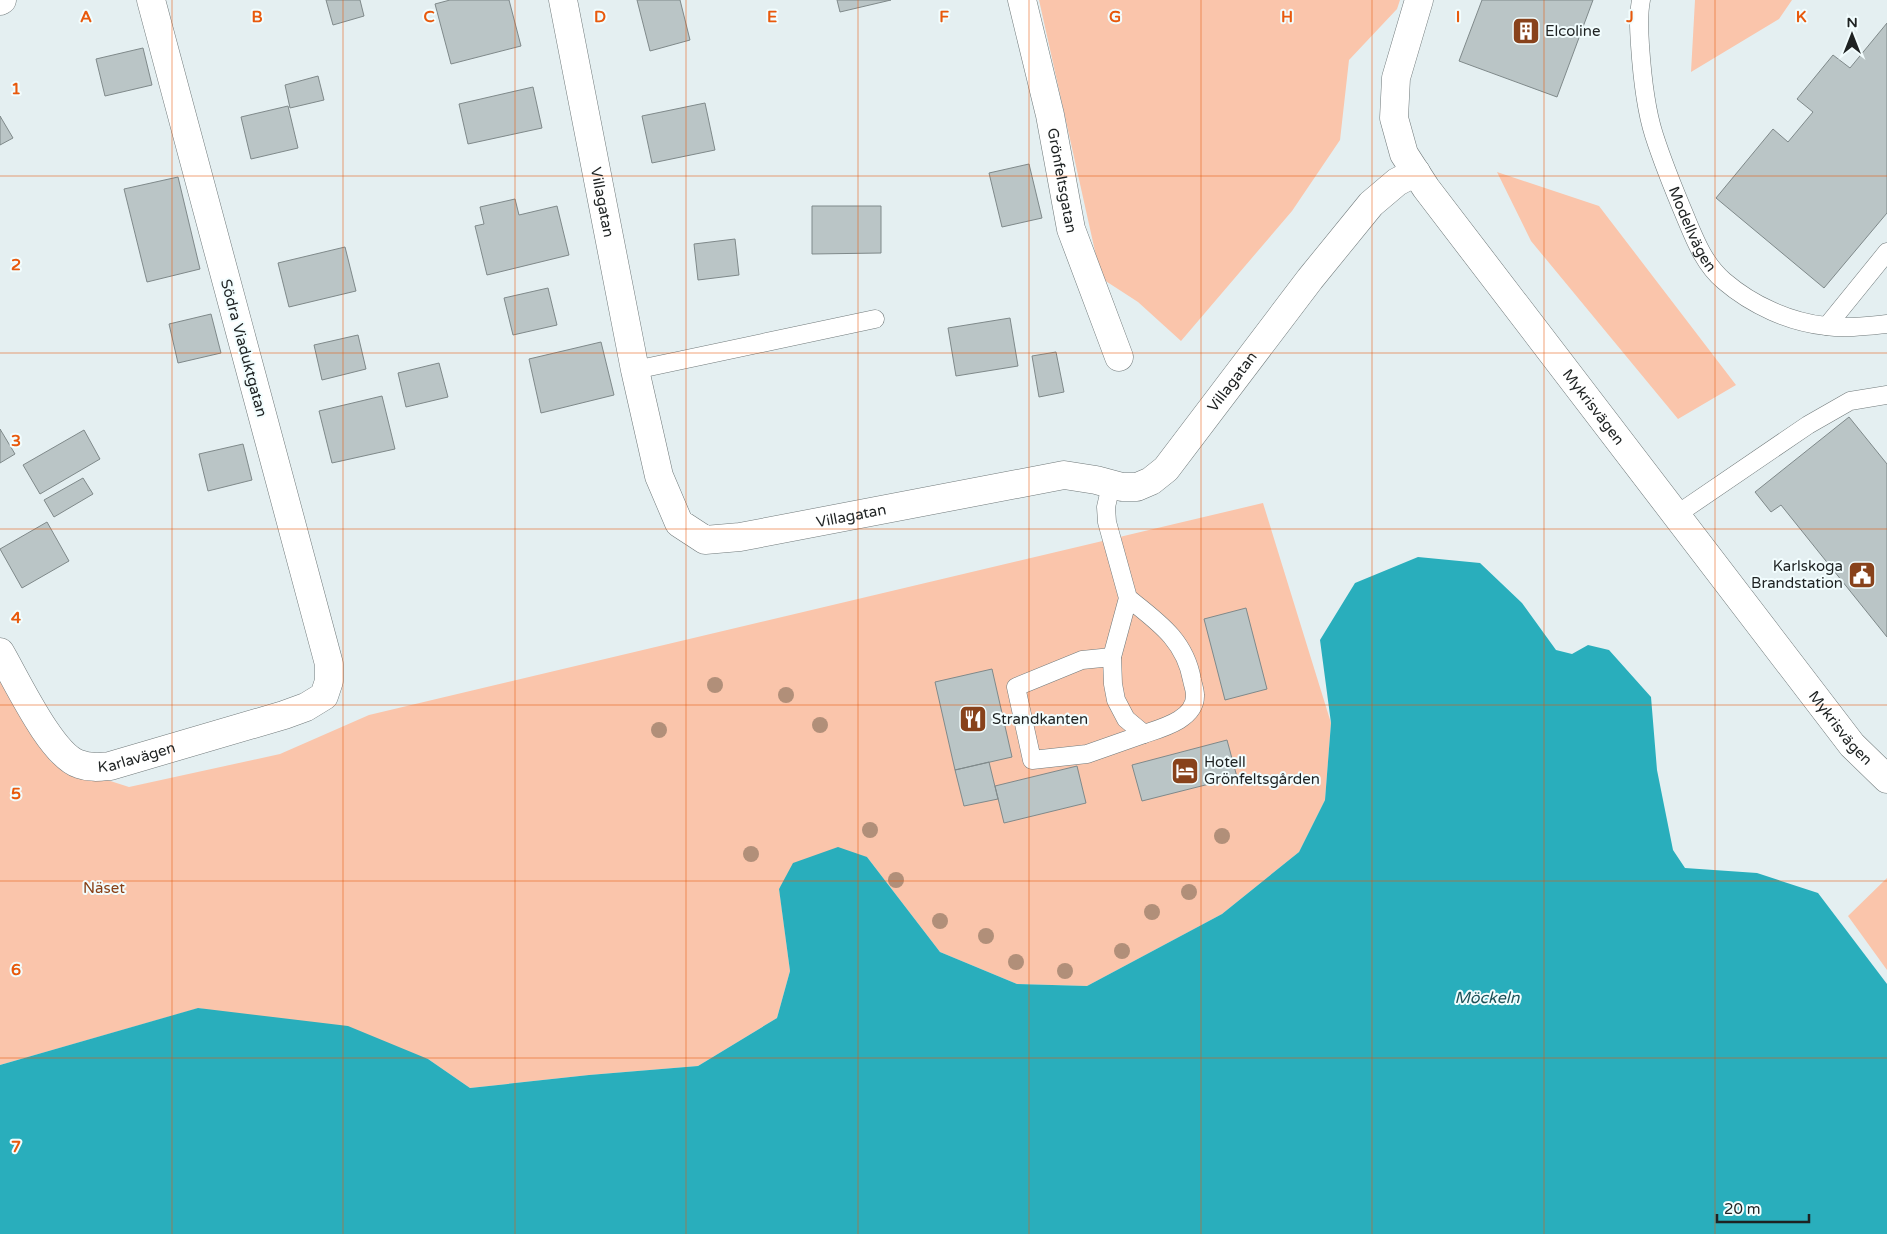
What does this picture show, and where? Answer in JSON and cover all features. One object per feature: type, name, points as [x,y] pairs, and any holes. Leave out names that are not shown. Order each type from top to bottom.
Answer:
[{"type":"street","name":"Södra Viaduktgatan","points":[[150,0],[329,664],[329,681],[324,696]]},
{"type":"street","name":"Villagatan","points":[[563,0],[635,370],[659,476],[679,523],[705,540],[740,537],[1064,475],[1096,480],[1111,485],[1137,487],[1151,482],[1166,469],[1310,279],[1371,204],[1398,182],[1416,172]]},
{"type":"street","name":"Grönfeltsgatan","points":[[1022,0],[1050,115],[1072,229],[1119,357]]},
{"type":"street","name":"Mykrisvägen","points":[[1419,0],[1396,78],[1394,118],[1404,154],[1852,745],[1887,779]]},
{"type":"street","name":"Karlavägen","points":[[0,652],[49,736],[62,752],[78,764],[94,768],[110,766],[284,715],[324,696]]},
{"type":"lane","name":"Modellvägen","points":[[1641,0],[1638,12],[1642,74],[1653,134],[1699,250],[1710,267],[1745,297],[1772,311],[1799,320],[1827,326],[1887,324]]},
{"type":"lane","points":[[1827,326],[1887,252]]},
{"type":"lane","points":[[635,370],[875,319]]},
{"type":"lane","points":[[1676,515],[1808,426],[1850,401],[1887,395]]},
{"type":"lane","points":[[1111,485],[1106,507],[1107,522],[1128,598],[1112,657],[1113,684],[1116,700],[1126,719],[1144,734]]},
{"type":"lane","points":[[1112,657],[1082,660],[1016,687],[1032,760],[1087,754],[1172,725],[1190,710],[1195,697],[1191,672],[1185,653],[1162,626],[1128,598]]},
{"type":"green space","points":[[1039,0],[1400,0],[1397,9],[1349,60],[1340,140],[1292,211],[1181,341],[1138,302],[1101,278]]},
{"type":"green space","points":[[1695,0],[1792,0],[1779,19],[1691,72]]},
{"type":"green space","points":[[1497,172],[1599,206],[1736,385],[1678,419],[1531,241]]},
{"type":"green space","name":"Näset","points":[[1263,503],[1331,723],[1325,800],[1299,852],[1222,914],[1087,986],[1017,984],[940,952],[867,857],[779,888],[790,971],[777,1018],[698,1066],[589,1075],[470,1088],[428,1059],[199,1008],[0,1065],[0,675],[51,762],[129,787],[280,754],[369,715]]},
{"type":"green space","points":[[1887,878],[1887,970],[1848,916]]},
{"type":"water","name":"Möckeln","points":[[1418,557],[1480,563],[1522,603],[1556,650],[1572,654],[1588,645],[1609,650],[1651,697],[1657,770],[1673,850],[1685,868],[1757,873],[1818,893],[1887,984],[1887,1234],[0,1234],[0,1065],[198,1008],[348,1026],[428,1059],[470,1088],[589,1075],[698,1066],[777,1018],[790,971],[779,889],[793,863],[838,847],[867,857],[940,952],[1017,984],[1087,986],[1222,914],[1299,852],[1325,800],[1331,723],[1320,640],[1355,583]]},
{"type":"building","points":[[326,0],[360,0],[364,16],[333,25]]},
{"type":"building","points":[[450,0],[509,0],[521,46],[451,64],[435,4]]},
{"type":"building","points":[[637,0],[680,0],[690,40],[650,51]]},
{"type":"building","points":[[837,0],[891,0],[840,12]]},
{"type":"building","name":"Elcoline","points":[[1482,0],[1593,0],[1557,97],[1459,61]]},
{"type":"building","points":[[1887,23],[1887,213],[1824,288],[1716,198],[1773,129],[1788,142],[1813,112],[1797,99],[1833,55],[1850,68]]},
{"type":"building","points":[[143,48],[152,85],[105,96],[96,59]]},
{"type":"building","points":[[318,76],[324,100],[290,108],[285,85]]},
{"type":"building","points":[[533,87],[542,128],[468,144],[459,104]]},
{"type":"building","points":[[705,103],[715,150],[652,163],[642,116]]},
{"type":"building","points":[[288,106],[298,148],[251,159],[241,117]]},
{"type":"building","points":[[0,116],[13,138],[0,145]]},
{"type":"building","points":[[1029,164],[1042,218],[1002,227],[989,173]]},
{"type":"building","points":[[178,177],[200,269],[147,282],[124,189]]},
{"type":"building","points":[[515,199],[519,215],[557,206],[569,255],[487,275],[475,226],[484,224],[480,207]]},
{"type":"building","points":[[812,206],[881,206],[881,253],[812,254]]},
{"type":"building","points":[[735,239],[739,275],[698,280],[694,244]]},
{"type":"building","points":[[345,247],[356,291],[289,307],[278,263]]},
{"type":"building","points":[[548,288],[557,325],[513,335],[504,298]]},
{"type":"building","points":[[211,314],[221,353],[178,363],[169,324]]},
{"type":"building","points":[[1010,318],[1018,366],[956,376],[948,328]]},
{"type":"building","points":[[358,335],[366,369],[322,380],[314,345]]},
{"type":"building","points":[[601,342],[614,395],[541,413],[529,359]]},
{"type":"building","points":[[1056,352],[1064,392],[1039,397],[1032,356]]},
{"type":"building","points":[[439,363],[448,397],[406,407],[398,373]]},
{"type":"building","points":[[382,396],[395,449],[332,463],[319,411]]},
{"type":"building","name":"Karlskoga Brandstation","points":[[1849,417],[1887,464],[1887,637],[1781,505],[1771,512],[1755,492]]},
{"type":"building","points":[[0,429],[15,454],[0,463]]},
{"type":"building","points":[[84,430],[100,459],[40,494],[23,465]]},
{"type":"building","points":[[243,444],[252,480],[208,491],[199,454]]},
{"type":"building","points":[[83,478],[93,494],[54,517],[44,500]]},
{"type":"building","points":[[47,522],[69,561],[22,588],[0,549]]},
{"type":"building","points":[[1246,608],[1267,689],[1225,700],[1204,619]]},
{"type":"building","name":"Strandkanten","points":[[992,669],[1012,757],[955,770],[935,682]]},
{"type":"building","name":"Hotell Grönfeltsgården","points":[[1227,740],[1237,777],[1142,801],[1132,765]]},
{"type":"building","points":[[989,762],[998,799],[964,806],[955,770]]},
{"type":"building","points":[[1077,766],[1086,803],[1004,823],[995,786]]},
{"type":"place","name":"Elcoline","points":[[1526,31]]},
{"type":"place","name":"Karlskoga Brandstation","points":[[1862,575]]},
{"type":"place","name":"Strandkanten","points":[[973,719]]},
{"type":"place","name":"Hotell Grönfeltsgården","points":[[1185,771]]}]
